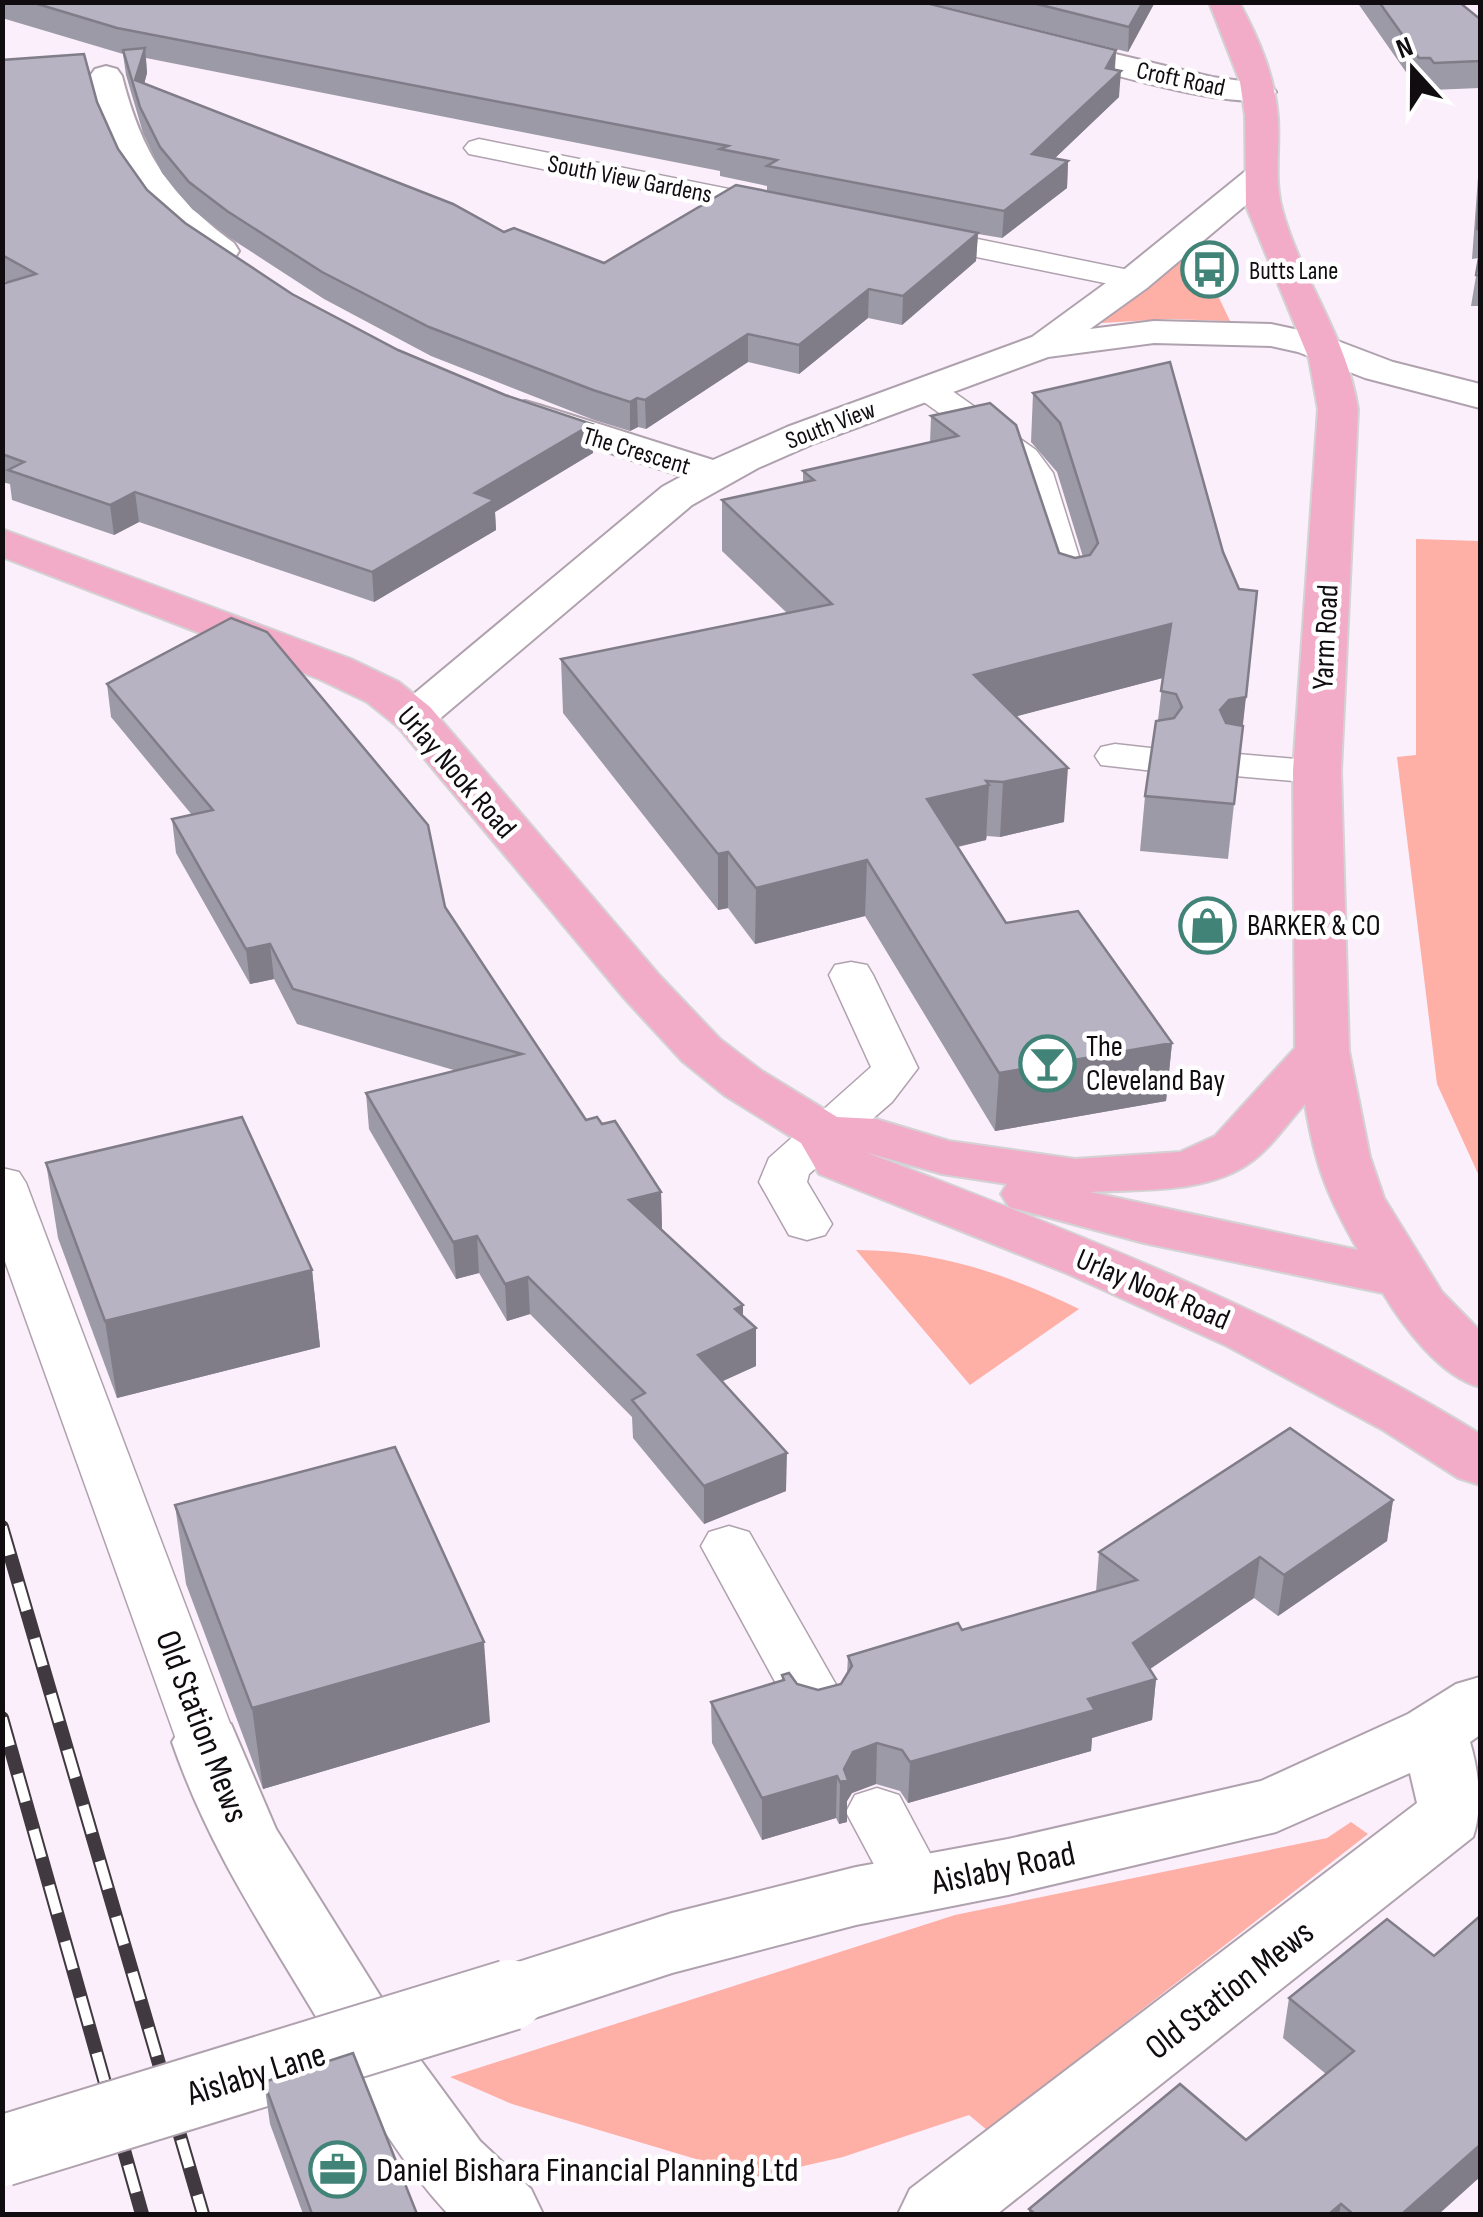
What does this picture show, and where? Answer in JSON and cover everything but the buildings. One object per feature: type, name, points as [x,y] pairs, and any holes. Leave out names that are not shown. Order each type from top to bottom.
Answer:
[{"type":"main road","name":"Yarm Road","points":[[1224,2],[1242,36],[1260,92],[1260,176],[1267,217],[1327,349],[1336,380],[1338,409],[1317,772],[1322,1051],[1342,1157],[1356,1198],[1420,1305],[1480,1367]]},
{"type":"main road","name":"Urlay Nook Road","points":[[2,542],[335,668],[383,692],[414,717],[642,987],[701,1050],[742,1083],[824,1134],[876,1136],[942,1157],[994,1182],[1095,1213],[1402,1278]]},
{"type":"main road","name":"Urlay Nook Road","points":[[942,1157],[1075,1176],[1140,1174],[1200,1164],[1217,1159],[1249,1136],[1322,1051]]},
{"type":"main road","name":"Urlay Nook Road","points":[[824,1134],[839,1162],[1233,1322],[1348,1381],[1480,1463]]},
{"type":"street","name":"Croft Road","points":[[1012,38],[1212,87],[1260,92]]},
{"type":"street","points":[[106,76],[127,150],[155,194],[194,233],[254,275]]},
{"type":"street","points":[[1042,346],[1134,280],[1260,176]]},
{"type":"street","name":"South View","points":[[414,717],[490,657],[662,508],[716,474],[802,434],[1042,346],[1154,332],[1218,331],[1271,335],[1327,349]]},
{"type":"street","points":[[1327,349],[1380,370],[1480,396]]},
{"type":"street","name":"The Crescent","points":[[494,403],[716,474]]},
{"type":"street","name":"Old Station Mews","points":[[938,2214],[1448,1818],[1456,1717]]},
{"type":"street","name":"Aislaby Road","points":[[510,1995],[672,1944],[856,1896],[1276,1805],[1456,1717]]},
{"type":"street","name":"Old Station Mews","points":[[207,1742],[227,1800],[250,1846],[432,2145],[473,2190],[503,2214]]},
{"type":"street","name":"Aislaby Lane","points":[[2,2151],[510,1995]]},
{"type":"lane","name":"South View Gardens","points":[[479,148],[803,213]]},
{"type":"lane","points":[[880,228],[1134,280]]},
{"type":"lane","points":[[926,388],[1024,456],[1035,473],[1072,595]]},
{"type":"lane","points":[[1238,766],[1317,772]]},
{"type":"lane","points":[[808,1224],[782,1182],[786,1168],[875,1092],[896,1068],[852,975]]},
{"type":"lane","name":"Old Station Mews","points":[[2,1183],[207,1742]]},
{"type":"lane","points":[[729,1546],[818,1706]]},
{"type":"lane","points":[[877,1812],[916,1885]]},
{"type":"shaded area","points":[[1195,247],[1230,321],[1101,323]]},
{"type":"shaded area","points":[[1416,539],[1480,541],[1480,1178],[1437,1084],[1397,757],[1416,755]]},
{"type":"shaded area","points":[[856,1250],[914,1254],[970,1266],[1079,1309],[970,1385]]},
{"type":"shaded area","points":[[1351,1822],[1368,1834],[987,2130],[969,2115],[843,2157],[756,2177],[512,2104],[450,2077],[955,1915],[1327,1838]]},
{"type":"railway","points":[[2,1527],[203,2214]]},
{"type":"railway","points":[[2,1718],[142,2214]]},
{"type":"place","name":"Butts Lane","points":[[1210,270]]},
{"type":"place","name":"BARKER & CO","points":[[1208,925]]},
{"type":"place","name":"The Cleveland Bay","points":[[1047,1063]]},
{"type":"place","name":"Daniel Bishara Financial Planning Ltd","points":[[337,2169]]}]
